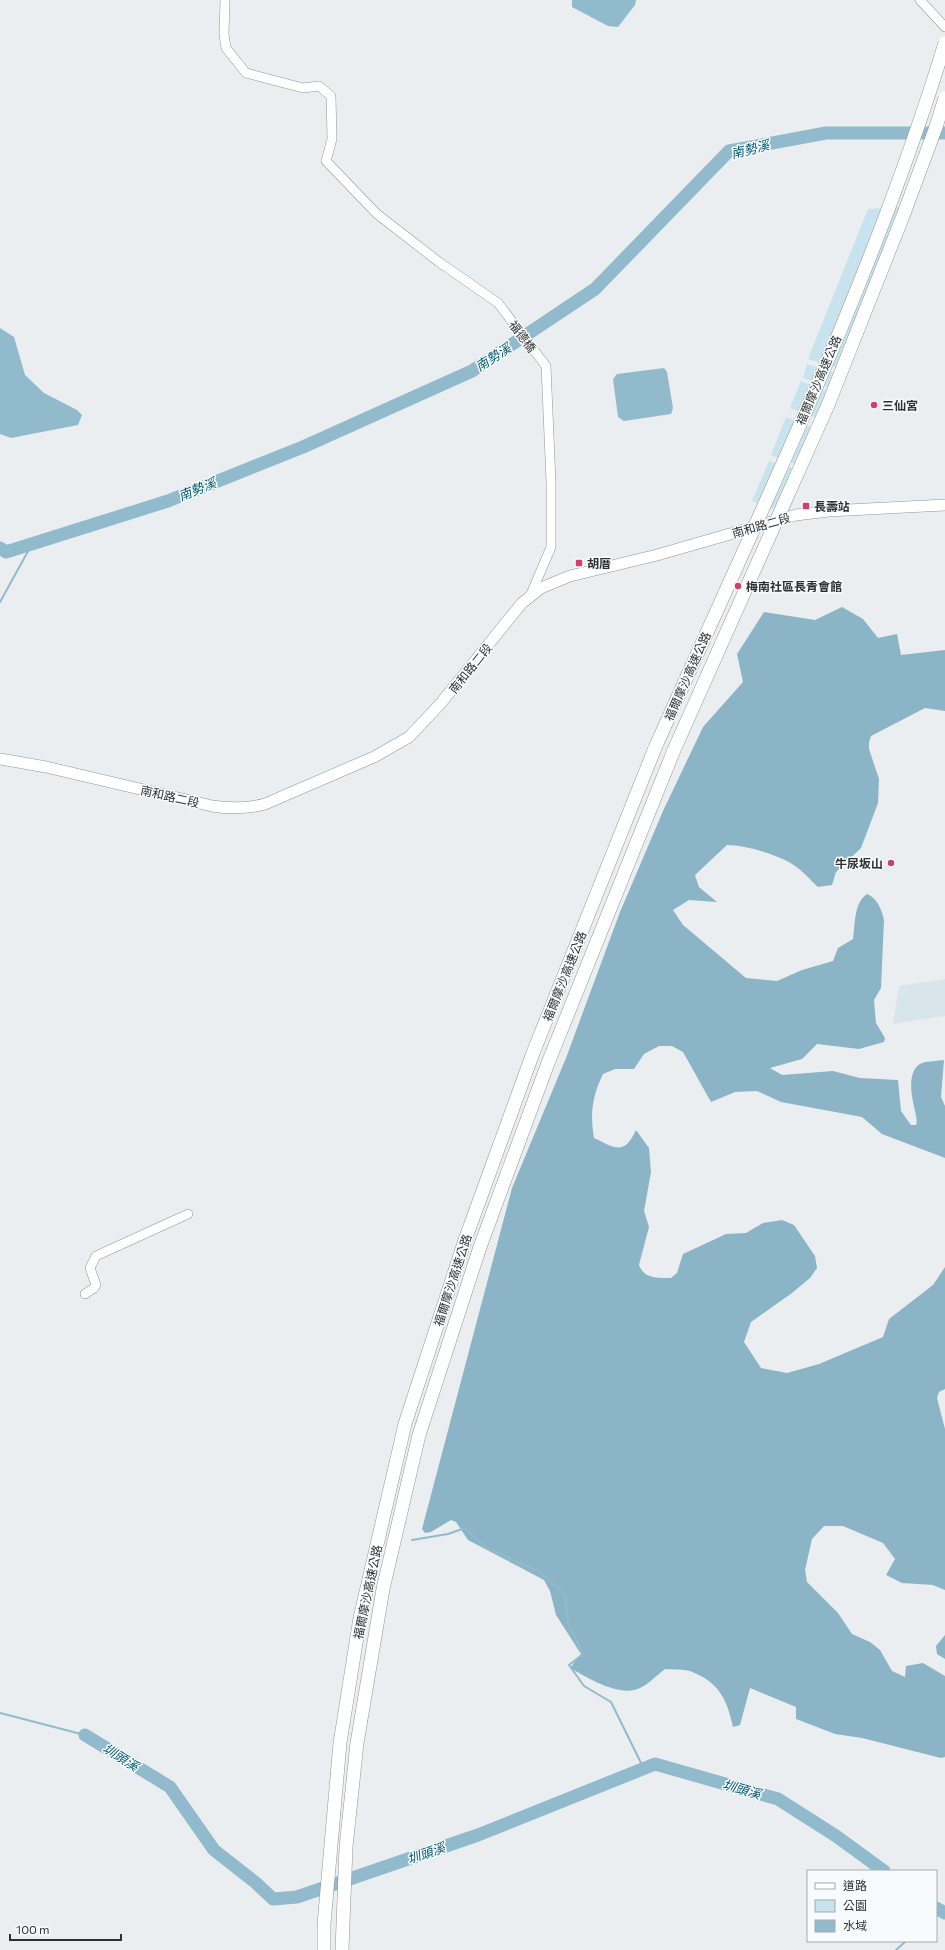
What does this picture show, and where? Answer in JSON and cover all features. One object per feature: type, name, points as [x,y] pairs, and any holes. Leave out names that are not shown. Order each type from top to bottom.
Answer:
[{"type":"highway","name":"福爾摩沙高速公路","points":[[324,1950],[324,1924],[340,1743],[360,1618],[405,1424],[465,1240],[533,1054],[655,748],[826,364],[888,211],[921,121],[945,43]]},
{"type":"highway","name":"福爾摩沙高速公路","points":[[342,1950],[346,1847],[357,1743],[383,1589],[419,1435],[480,1247],[548,1063],[674,750],[828,405],[914,186],[945,98]]},
{"type":"main road","name":"南和路二段","points":[[0,759],[46,767],[212,806],[248,808],[265,804],[374,757],[408,737],[441,703],[522,603],[531,594],[541,588],[570,576],[657,555],[796,515],[828,511],[945,505]]},
{"type":"street","name":"福德橋","points":[[225,0],[224,34],[226,48],[246,73],[303,88],[319,86],[331,96],[332,139],[326,161],[377,214],[439,262],[498,303],[546,366],[551,547],[531,594]]},
{"type":"street","points":[[920,0],[945,27]]},
{"type":"street","points":[[85,1294],[96,1285],[90,1268],[96,1256],[188,1214]]},
{"type":"shaded area","points":[[842,607],[863,619],[878,638],[897,634],[901,655],[945,650],[945,711],[925,708],[871,736],[869,749],[879,779],[878,803],[861,848],[836,872],[832,885],[818,887],[798,868],[780,858],[753,849],[735,845],[727,845],[695,875],[699,887],[717,902],[689,900],[673,910],[683,925],[746,978],[777,981],[802,970],[833,961],[838,948],[853,939],[857,908],[860,902],[867,894],[874,898],[882,912],[884,920],[881,988],[874,1000],[876,1023],[885,1038],[884,1042],[859,1049],[817,1044],[802,1059],[770,1068],[782,1075],[833,1071],[860,1078],[898,1080],[901,1111],[911,1125],[916,1125],[917,1118],[911,1089],[914,1071],[917,1066],[922,1063],[944,1060],[941,1097],[945,1106],[945,1158],[882,1134],[862,1117],[781,1102],[757,1091],[735,1092],[711,1102],[683,1052],[672,1046],[659,1046],[644,1054],[634,1069],[615,1069],[603,1074],[594,1098],[592,1121],[594,1138],[608,1145],[618,1148],[623,1147],[632,1138],[636,1130],[649,1148],[651,1172],[644,1211],[649,1227],[639,1265],[644,1273],[656,1278],[671,1278],[677,1273],[683,1254],[726,1234],[746,1233],[763,1223],[782,1220],[794,1225],[815,1256],[817,1268],[810,1278],[792,1293],[751,1322],[744,1342],[761,1368],[787,1373],[819,1364],[883,1337],[889,1319],[933,1285],[945,1267],[945,1389],[939,1392],[937,1398],[945,1429],[945,1590],[933,1585],[902,1583],[886,1575],[895,1559],[883,1543],[843,1526],[824,1526],[812,1539],[805,1570],[807,1582],[838,1613],[852,1634],[870,1642],[880,1650],[892,1671],[905,1677],[906,1666],[923,1663],[945,1676],[945,1757],[941,1758],[862,1738],[835,1734],[796,1719],[796,1707],[750,1688],[740,1725],[733,1727],[728,1708],[715,1686],[700,1675],[687,1670],[665,1669],[647,1684],[632,1690],[614,1689],[604,1686],[570,1668],[581,1654],[556,1615],[550,1591],[544,1580],[468,1540],[456,1522],[451,1520],[431,1532],[425,1533],[422,1529],[512,1188],[566,1058],[620,912],[663,811],[703,727],[743,682],[737,654],[764,612],[815,620]]},
{"type":"shaded area","points":[[945,979],[945,1016],[893,1024],[899,986]]},
{"type":"shaded area","points":[[945,1635],[945,1659],[937,1654],[936,1646]]},
{"type":"green space","points":[[914,206],[848,371],[808,359],[868,209]]},
{"type":"green space","points":[[807,364],[846,377],[840,392],[803,378]]},
{"type":"green space","points":[[801,381],[838,395],[827,422],[790,408]]},
{"type":"green space","points":[[786,417],[821,431],[806,468],[771,455]]},
{"type":"green space","points":[[769,461],[805,472],[788,514],[752,501]]},
{"type":"water","points":[[572,0],[636,0],[635,5],[618,27],[608,26],[572,7]]},
{"type":"water","points":[[0,328],[14,337],[25,375],[44,393],[77,410],[82,415],[78,425],[11,438],[0,434]]},
{"type":"water","points":[[664,368],[667,372],[673,408],[671,414],[624,421],[618,417],[613,379],[617,374]]},
{"type":"waterway","name":"南勢溪","points":[[0,548],[6,552],[168,501],[303,447],[472,371],[595,289],[729,151],[826,133],[945,133]]},
{"type":"waterway","points":[[0,602],[32,544]]},
{"type":"waterway","points":[[412,1540],[448,1534],[465,1528],[487,1548],[540,1572],[565,1595],[568,1623],[583,1654],[569,1665],[584,1686],[611,1702],[644,1769]]},
{"type":"waterway","name":"圳頭溪","points":[[0,1713],[85,1735]]},
{"type":"waterway","name":"圳頭溪","points":[[85,1735],[170,1787],[214,1850],[256,1883],[273,1899],[297,1897],[478,1835],[655,1764],[778,1799],[836,1836],[883,1870]]},
{"type":"waterway","name":"圳頭溪","points":[[937,1909],[945,1913]]},
{"type":"waterway","points":[[896,1950],[905,1942]]},
{"type":"place","name":"三仙宮","points":[[874,405]]},
{"type":"place","name":"長壽站","points":[[806,506]]},
{"type":"place","name":"胡厝","points":[[579,563]]},
{"type":"place","name":"梅南社區長青會館","points":[[738,586]]},
{"type":"place","name":"牛尿坂山","points":[[891,863]]}]
